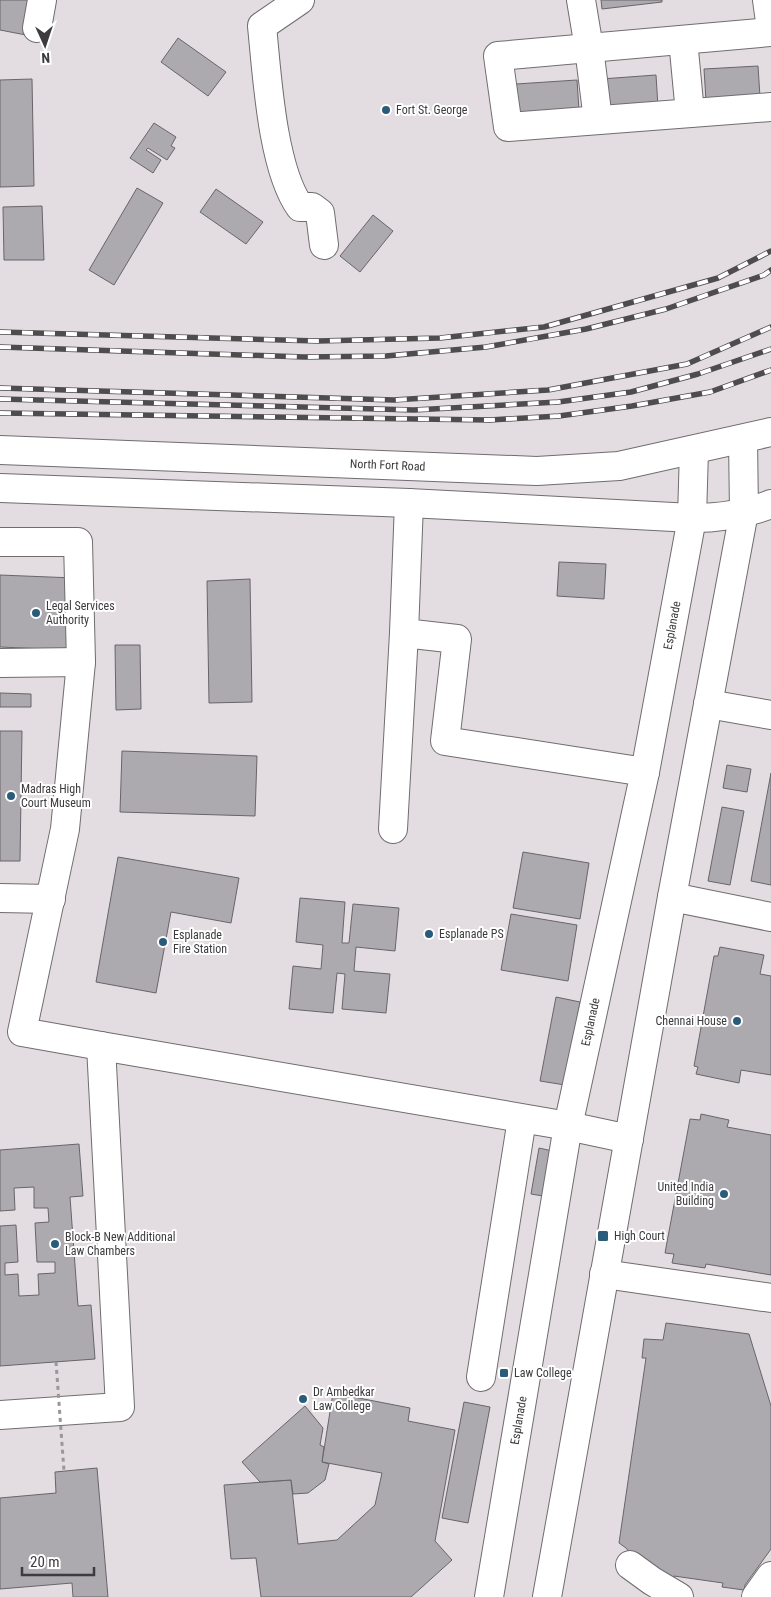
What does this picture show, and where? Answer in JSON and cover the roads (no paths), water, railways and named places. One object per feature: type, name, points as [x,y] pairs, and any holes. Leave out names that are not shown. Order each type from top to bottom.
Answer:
[{"type":"main road","points":[[37,28],[42,0]]},
{"type":"main road","points":[[263,0],[278,6],[295,0]]},
{"type":"main road","points":[[300,0],[262,26],[269,94],[280,158],[293,196],[300,207],[312,207],[320,212],[324,245]]},
{"type":"main road","points":[[581,0],[598,120]]},
{"type":"main road","points":[[767,0],[771,30],[683,40],[498,56],[508,126],[771,107]]},
{"type":"main road","points":[[683,40],[690,113]]},
{"type":"main road","name":"North Fort Road","points":[[0,450],[537,471],[619,466],[771,432]]},
{"type":"main road","points":[[547,1597],[672,896],[744,512],[743,438]]},
{"type":"main road","name":"Esplanade","points":[[489,1597],[568,1126],[646,772],[692,518],[694,450]]},
{"type":"main road","points":[[0,488],[409,502],[692,518],[710,518],[757,510],[771,504]]},
{"type":"main road","points":[[393,828],[409,502]]},
{"type":"main road","points":[[0,542],[78,542],[81,662],[65,829],[51,899],[11,1032],[522,1118],[628,1139]]},
{"type":"main road","points":[[404,633],[457,639],[445,741],[646,772]]},
{"type":"main road","points":[[0,663],[81,662]]},
{"type":"main road","points":[[708,704],[771,715]]},
{"type":"main road","points":[[672,896],[771,917]]},
{"type":"main road","points":[[0,898],[51,899]]},
{"type":"main road","points":[[0,1415],[120,1407],[101,1046]]},
{"type":"main road","points":[[481,1377],[522,1118]]},
{"type":"main road","points":[[604,1274],[771,1298]]},
{"type":"main road","points":[[630,1565],[679,1597]]},
{"type":"main road","points":[[756,1597],[771,1576]]},
{"type":"railway","points":[[0,332],[318,341],[440,338],[544,327],[718,278],[771,251]]},
{"type":"railway","points":[[0,347],[304,357],[386,356],[486,347],[586,329],[666,309],[764,275],[771,270]]},
{"type":"railway","points":[[0,388],[394,400],[548,390],[687,364],[771,327]]},
{"type":"railway","points":[[0,399],[414,410],[558,402],[631,392],[698,374],[771,349]]},
{"type":"railway","points":[[0,413],[490,420],[559,416],[632,406],[710,392],[771,370]]},
{"type":"place","name":"Fort St. George","points":[[386,110]]},
{"type":"place","name":"Legal Services Authority","points":[[36,613]]},
{"type":"place","name":"Madras High Court Museum","points":[[11,796]]},
{"type":"place","name":"Esplanade PS","points":[[429,934]]},
{"type":"place","name":"Esplanade Fire Station","points":[[163,942]]},
{"type":"place","name":"Chennai House","points":[[737,1021]]},
{"type":"place","name":"United India Building","points":[[724,1194]]},
{"type":"place","name":"High Court","points":[[603,1236]]},
{"type":"place","name":"Block-B New Additional Law Chambers","points":[[55,1244]]},
{"type":"place","name":"Law College","points":[[504,1373]]},
{"type":"place","name":"Dr Ambedkar Law College","points":[[303,1399]]}]
